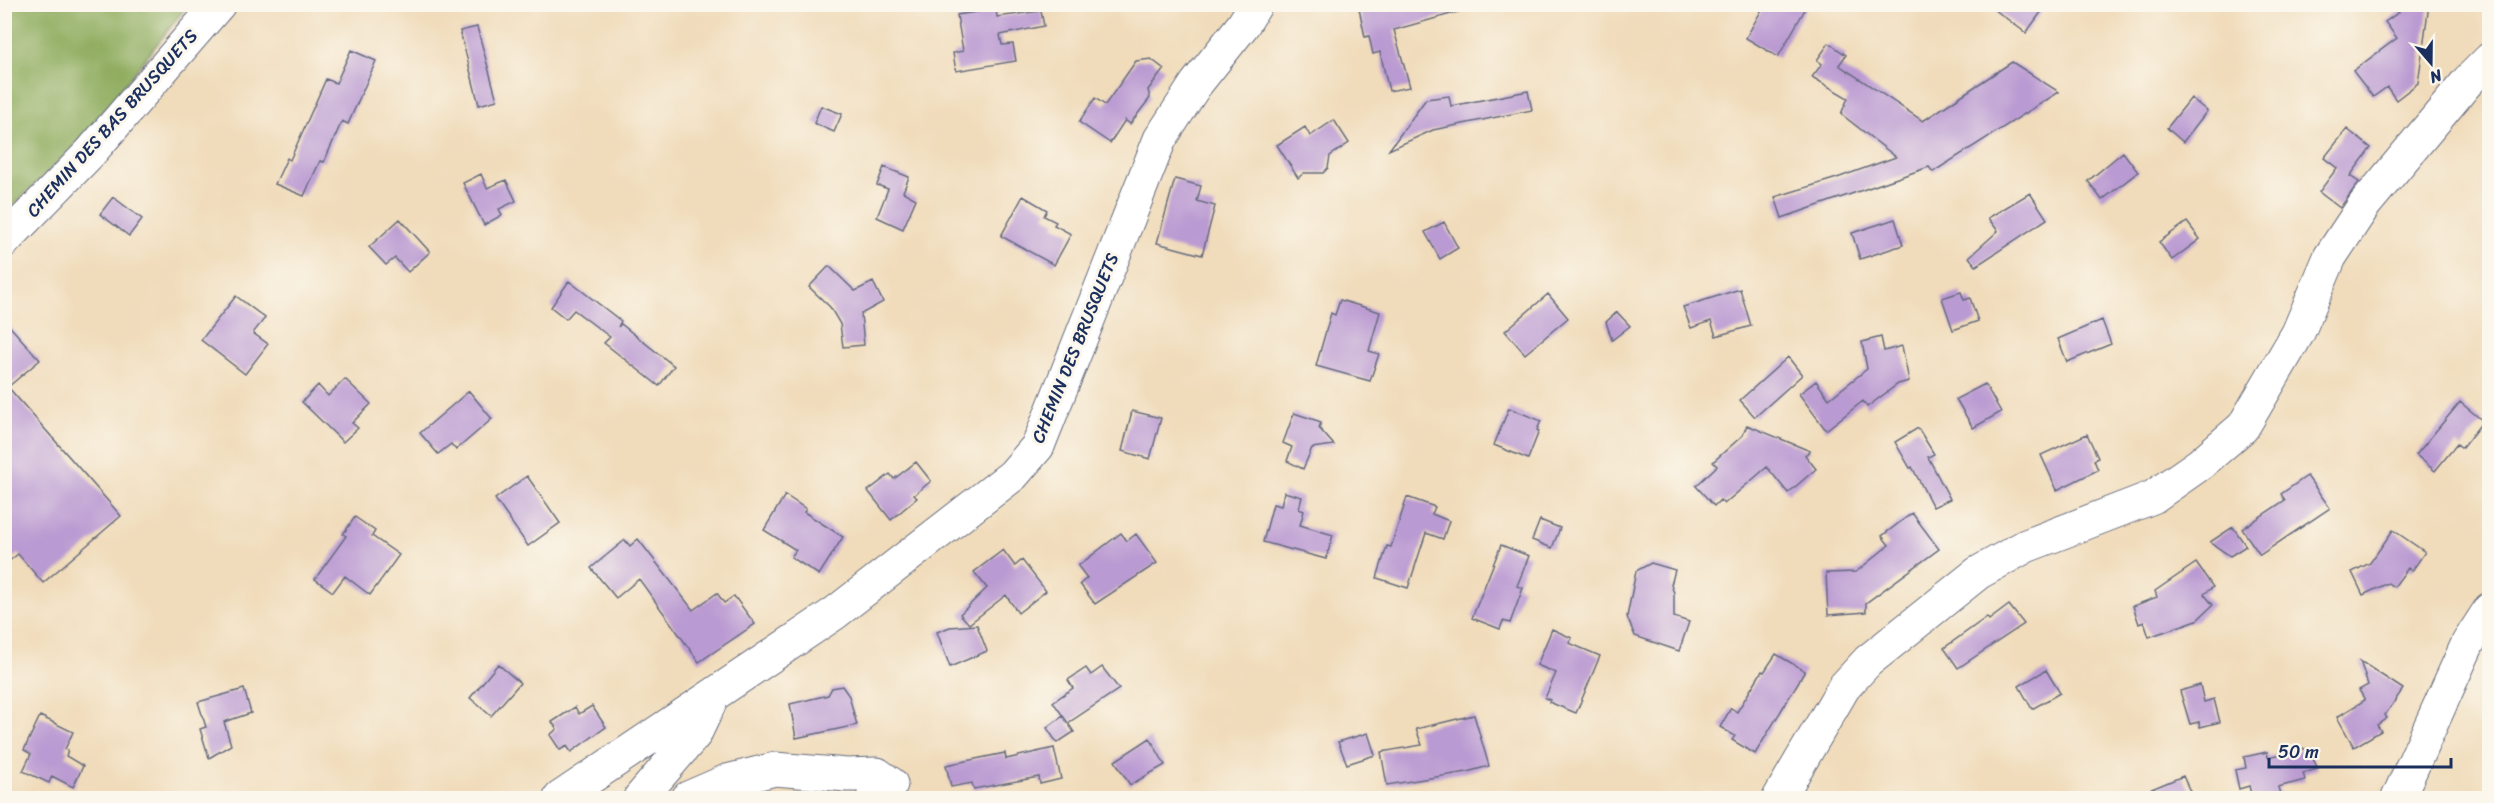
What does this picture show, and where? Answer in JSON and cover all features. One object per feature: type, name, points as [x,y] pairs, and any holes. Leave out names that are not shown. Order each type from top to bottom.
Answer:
[{"type":"street","name":"CHEMIN DES BAS BRUSQUETS","points":[[4,241],[90,153],[219,4]]},
{"type":"street","name":"CHEMIN DES BRUSQUETS","points":[[640,798],[695,734],[715,694],[836,613],[1013,475],[1038,446],[1160,139],[1196,84],[1243,25],[1256,4]]},
{"type":"street","points":[[1779,798],[1844,687],[1868,661],[1978,573],[2026,546],[2153,497],[2200,464],[2243,426],[2298,333],[2330,257],[2359,213],[2468,81],[2490,59]]},
{"type":"street","points":[[2398,798],[2468,643],[2490,609]]},
{"type":"street","points":[[560,798],[715,694]]},
{"type":"street","points":[[688,798],[727,781],[775,769],[847,775],[877,774],[891,784],[879,797],[873,798]]},
{"type":"green space","points":[[5,5],[188,5],[81,140],[5,214]]},
{"type":"building","points":[[1358,4],[1464,4],[1465,10],[1394,30],[1410,87],[1389,91],[1380,52],[1373,54],[1369,36],[1365,37]]},
{"type":"building","points":[[1765,4],[1808,4],[1778,57],[1746,38]]},
{"type":"building","points":[[1987,4],[2047,4],[2026,33]]},
{"type":"building","points":[[2394,4],[2429,4],[2418,83],[2396,100],[2387,87],[2373,97],[2353,71],[2397,38],[2385,22],[2399,12]]},
{"type":"building","points":[[996,9],[997,17],[1041,11],[1044,26],[1000,35],[1002,45],[1013,44],[1016,61],[956,71],[953,53],[963,51],[957,15]]},
{"type":"building","points":[[477,27],[497,100],[479,105],[460,31]]},
{"type":"building","points":[[1829,43],[1846,55],[1839,65],[1923,121],[2012,62],[2059,92],[1933,172],[1929,167],[1782,218],[1775,197],[1896,157],[1841,114],[1848,98],[1812,77],[1822,64],[1817,60]]},
{"type":"building","points":[[351,50],[376,61],[348,124],[342,121],[324,162],[320,161],[304,196],[275,184],[287,158],[290,160],[326,79],[336,83]]},
{"type":"building","points":[[1151,59],[1164,69],[1148,90],[1150,98],[1130,124],[1125,120],[1110,143],[1079,122],[1095,98],[1105,105],[1136,61]]},
{"type":"building","points":[[1528,91],[1532,110],[1433,130],[1389,150],[1426,99],[1449,96],[1451,106]]},
{"type":"building","points":[[2191,98],[2207,111],[2183,142],[2167,128]]},
{"type":"building","points":[[821,106],[842,114],[834,132],[814,123]]},
{"type":"building","points":[[1334,120],[1349,143],[1330,156],[1328,168],[1323,173],[1304,173],[1298,178],[1277,145],[1305,127],[1310,136]]},
{"type":"building","points":[[2347,129],[2371,148],[2350,176],[2359,182],[2340,208],[2319,192],[2337,168],[2324,158]]},
{"type":"building","points":[[2123,152],[2138,172],[2102,200],[2088,181]]},
{"type":"building","points":[[884,167],[909,177],[903,192],[916,199],[903,229],[877,217],[888,189],[877,185]]},
{"type":"building","points":[[481,174],[487,188],[506,180],[516,201],[499,209],[502,215],[484,225],[463,183]]},
{"type":"building","points":[[1175,179],[1201,186],[1197,201],[1215,206],[1202,255],[1157,243]]},
{"type":"building","points":[[2030,193],[2047,219],[1976,266],[1969,257],[1998,231],[1988,218]]},
{"type":"building","points":[[1023,196],[1047,210],[1044,216],[1056,222],[1054,225],[1071,234],[1054,265],[1001,236]]},
{"type":"building","points":[[113,197],[142,219],[129,236],[100,214]]},
{"type":"building","points":[[400,219],[430,252],[408,272],[395,258],[386,265],[369,247]]},
{"type":"building","points":[[1895,219],[1903,245],[1860,259],[1852,233]]},
{"type":"building","points":[[1444,222],[1458,248],[1440,259],[1425,232]]},
{"type":"building","points":[[2187,222],[2200,239],[2172,260],[2159,242]]},
{"type":"building","points":[[829,266],[855,291],[873,282],[883,302],[861,314],[864,345],[843,347],[840,324],[830,307],[809,287]]},
{"type":"building","points":[[569,281],[621,321],[618,327],[621,324],[674,366],[659,386],[604,343],[610,337],[574,310],[566,319],[551,307]]},
{"type":"building","points":[[1740,289],[1751,326],[1716,336],[1711,321],[1691,328],[1683,307]]},
{"type":"building","points":[[1961,292],[1964,300],[1970,298],[1978,321],[1953,330],[1942,298]]},
{"type":"building","points":[[1548,294],[1568,318],[1525,354],[1505,331]]},
{"type":"building","points":[[236,296],[265,318],[253,333],[268,344],[245,374],[201,340]]},
{"type":"building","points":[[1340,300],[1380,312],[1369,351],[1379,354],[1370,381],[1316,366],[1331,313],[1335,315]]},
{"type":"building","points":[[1617,312],[1630,326],[1612,340],[1606,322]]},
{"type":"building","points":[[4,320],[40,360],[8,387],[121,516],[43,583],[18,554],[4,565]]},
{"type":"building","points":[[2102,320],[2111,344],[2067,362],[2058,339]]},
{"type":"building","points":[[1881,337],[1884,351],[1902,346],[1909,381],[1898,384],[1867,407],[1863,401],[1826,430],[1799,394],[1816,381],[1829,399],[1867,369],[1862,342]]},
{"type":"building","points":[[1788,357],[1802,375],[1755,417],[1740,400]]},
{"type":"building","points":[[345,379],[371,404],[352,423],[358,428],[343,442],[302,402],[318,385],[328,396]]},
{"type":"building","points":[[1985,384],[2001,412],[1973,428],[1956,399]]},
{"type":"building","points":[[469,391],[492,419],[456,450],[451,444],[438,454],[420,433]]},
{"type":"building","points":[[2460,402],[2483,421],[2462,448],[2457,444],[2435,471],[2416,455]]},
{"type":"building","points":[[1509,408],[1541,421],[1528,459],[1494,445]]},
{"type":"building","points":[[1132,411],[1161,418],[1150,459],[1122,451]]},
{"type":"building","points":[[1294,413],[1321,422],[1319,428],[1334,445],[1312,448],[1303,469],[1287,461],[1292,447],[1283,443]]},
{"type":"building","points":[[1747,425],[1810,451],[1805,455],[1816,469],[1788,493],[1767,467],[1724,504],[1720,500],[1714,506],[1696,486],[1717,466],[1713,462],[1743,435]]},
{"type":"building","points":[[1918,428],[1934,454],[1928,457],[1950,499],[1933,507],[1912,467],[1910,468],[1895,442]]},
{"type":"building","points":[[2087,434],[2098,458],[2094,460],[2098,470],[2057,490],[2041,455]]},
{"type":"building","points":[[916,462],[931,481],[914,495],[917,498],[891,520],[868,491],[890,474],[894,479]]},
{"type":"building","points":[[527,476],[560,523],[528,546],[495,499]]},
{"type":"building","points":[[2307,476],[2330,508],[2260,555],[2242,529],[2285,500],[2281,494]]},
{"type":"building","points":[[1284,492],[1302,497],[1299,509],[1304,511],[1300,525],[1333,535],[1326,559],[1263,542],[1273,504],[1281,506]]},
{"type":"building","points":[[785,495],[806,509],[804,512],[843,537],[819,575],[791,557],[796,550],[764,530]]},
{"type":"building","points":[[1407,497],[1435,507],[1432,514],[1449,521],[1443,539],[1426,533],[1408,588],[1377,578],[1387,546],[1391,547]]},
{"type":"building","points":[[1912,513],[1939,549],[1866,603],[1866,612],[1828,615],[1826,573],[1856,572],[1889,545],[1882,536]]},
{"type":"building","points":[[355,517],[375,531],[372,536],[399,555],[370,595],[345,576],[333,592],[315,579],[346,536],[343,534]]},
{"type":"building","points":[[1540,520],[1560,528],[1552,548],[1532,540]]},
{"type":"building","points":[[2233,527],[2246,546],[2230,556],[2210,542]]},
{"type":"building","points":[[2393,530],[2425,552],[2412,571],[2408,568],[2394,587],[2388,583],[2363,595],[2352,572],[2370,563]]},
{"type":"building","points":[[1121,533],[1127,541],[1136,534],[1157,563],[1095,604],[1080,584],[1087,578],[1078,566]]},
{"type":"building","points":[[638,539],[693,610],[717,593],[724,603],[734,596],[755,624],[699,662],[639,579],[616,598],[591,568],[625,540],[630,546]]},
{"type":"building","points":[[1501,545],[1529,556],[1517,586],[1523,588],[1510,623],[1503,621],[1500,629],[1472,618]]},
{"type":"building","points":[[1003,550],[1015,566],[1022,560],[1046,591],[1018,613],[1006,595],[969,624],[960,614],[987,588],[974,572]]},
{"type":"building","points":[[1651,563],[1675,570],[1671,585],[1674,593],[1674,617],[1689,622],[1679,651],[1635,636],[1627,617],[1636,571]]},
{"type":"building","points":[[2196,563],[2213,587],[2204,594],[2213,605],[2197,620],[2149,637],[2144,622],[2139,624],[2133,606],[2157,597],[2155,591]]},
{"type":"building","points":[[2009,605],[2024,624],[1958,668],[1944,648],[1987,617],[1989,620]]},
{"type":"building","points":[[977,625],[987,651],[950,667],[937,632],[950,627]]},
{"type":"building","points":[[1552,629],[1572,638],[1569,643],[1600,656],[1576,713],[1549,702],[1550,700],[1545,698],[1556,673],[1537,665]]},
{"type":"building","points":[[1776,654],[1805,671],[1755,754],[1732,740],[1735,736],[1720,727],[1731,708],[1737,712],[1762,671],[1764,672]]},
{"type":"building","points":[[2360,661],[2403,689],[2385,715],[2387,718],[2377,725],[2381,731],[2354,747],[2337,717],[2365,700],[2359,690],[2368,685]]},
{"type":"building","points":[[498,664],[520,683],[491,716],[470,698]]},
{"type":"building","points":[[1102,667],[1119,689],[1068,723],[1053,702],[1073,688],[1068,680],[1086,668],[1091,675]]},
{"type":"building","points":[[2046,670],[2060,693],[2032,709],[2019,686]]},
{"type":"building","points":[[2200,685],[2204,702],[2214,699],[2220,722],[2200,727],[2199,722],[2190,724],[2180,691]]},
{"type":"building","points":[[842,686],[849,696],[857,725],[796,738],[790,704],[828,695],[832,688]]},
{"type":"building","points":[[244,689],[251,713],[224,722],[231,745],[209,758],[200,729],[206,727],[198,702]]},
{"type":"building","points":[[592,706],[606,727],[571,752],[567,746],[560,750],[550,735],[557,729],[552,722],[575,707],[579,714]]},
{"type":"building","points":[[1474,715],[1489,766],[1467,772],[1387,785],[1381,752],[1422,745],[1416,729]]},
{"type":"building","points":[[40,716],[73,732],[65,749],[68,750],[66,756],[83,766],[73,787],[52,776],[49,783],[23,771],[31,754],[24,750]]},
{"type":"building","points":[[1063,716],[1074,732],[1057,743],[1047,728]]},
{"type":"building","points":[[1368,733],[1375,755],[1347,764],[1338,742]]},
{"type":"building","points":[[1150,738],[1165,765],[1130,785],[1115,761]]},
{"type":"building","points":[[1054,748],[1061,779],[1040,784],[1039,777],[974,789],[972,783],[951,787],[946,765],[1005,753],[1006,759]]},
{"type":"building","points":[[2308,748],[2318,769],[2303,773],[2305,780],[2278,787],[2281,798],[2252,798],[2249,786],[2239,789],[2235,770],[2246,768],[2244,757],[2267,752],[2268,757]]},
{"type":"building","points":[[2183,776],[2193,798],[2130,798]]}]
